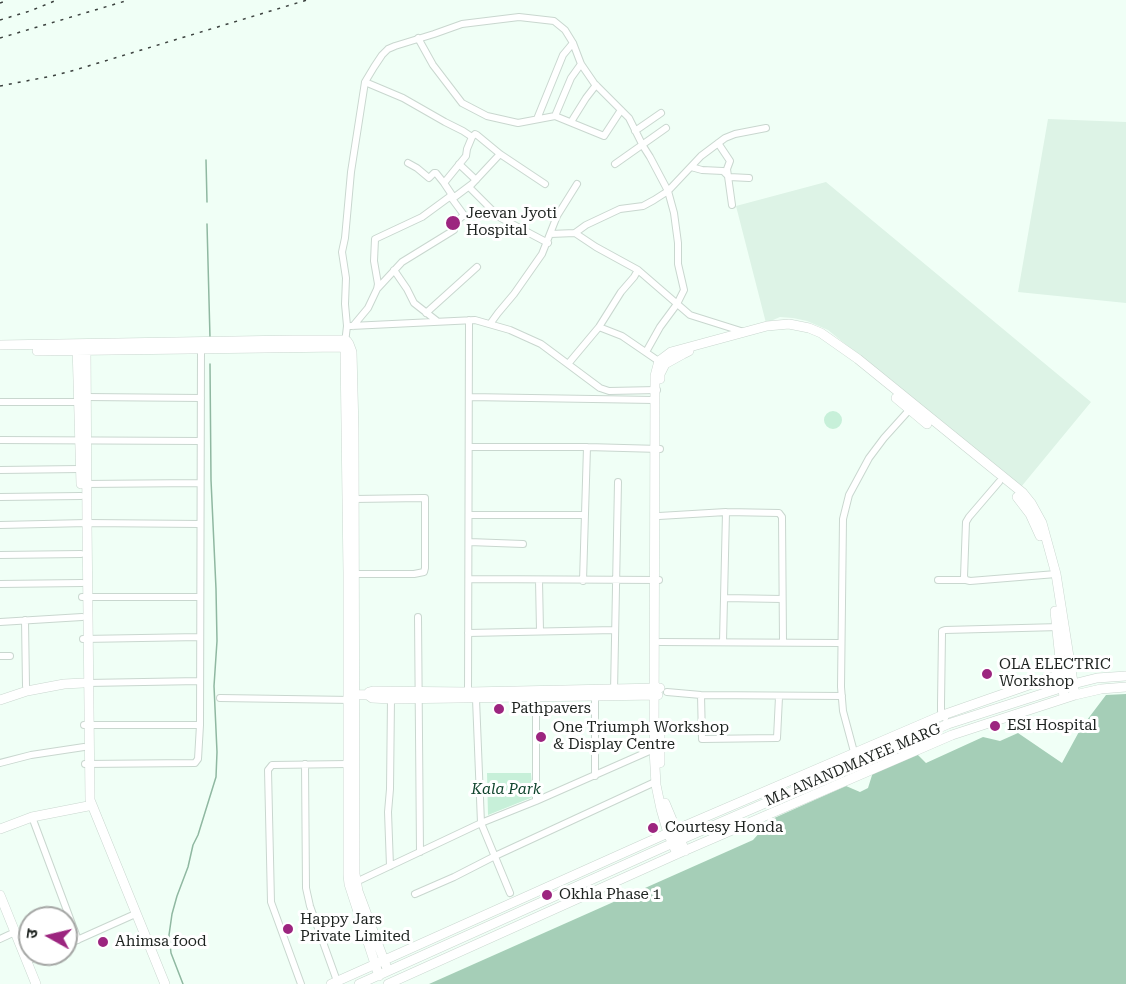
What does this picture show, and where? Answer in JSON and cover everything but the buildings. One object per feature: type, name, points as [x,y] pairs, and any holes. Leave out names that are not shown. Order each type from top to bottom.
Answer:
[{"type":"street","points":[[352,883],[352,697],[345,345],[350,326],[345,304],[346,275],[342,252],[351,172],[365,82],[388,49],[394,45],[462,24],[519,17],[554,21],[565,30],[581,64],[596,85],[629,118],[668,191],[674,213],[683,294],[646,352]]},
{"type":"street","points":[[418,39],[448,85],[466,106],[488,116],[512,123],[524,123],[555,116],[604,136],[621,110]]},
{"type":"street","points":[[537,119],[564,55],[573,43]]},
{"type":"street","points":[[555,116],[571,78],[581,64]]},
{"type":"street","points":[[365,82],[403,98],[472,137]]},
{"type":"street","points":[[571,122],[596,85]]},
{"type":"street","points":[[635,131],[661,113]]},
{"type":"street","points":[[615,165],[666,128]]},
{"type":"street","points":[[550,234],[575,233],[586,225],[620,209],[646,204],[668,191],[691,167],[729,136],[766,128]]},
{"type":"street","points":[[472,137],[477,135],[500,154],[545,184]]},
{"type":"street","points":[[444,183],[466,154],[472,137]]},
{"type":"street","points":[[718,143],[730,163],[727,167],[732,205]]},
{"type":"street","points":[[377,289],[374,261],[375,239],[422,217],[469,187],[500,154]]},
{"type":"street","points":[[350,326],[368,308],[377,289],[402,262],[454,230],[452,225],[464,216],[451,198],[452,194],[436,173],[429,178],[408,163]]},
{"type":"street","points":[[459,164],[476,180]]},
{"type":"street","points":[[691,167],[699,170],[723,171],[729,177],[749,178]]},
{"type":"street","points":[[490,324],[543,254],[557,216],[576,184]]},
{"type":"street","points":[[469,187],[499,217],[548,243]]},
{"type":"street","points":[[575,233],[638,270],[690,315],[745,332]]},
{"type":"street","points":[[426,313],[477,267]]},
{"type":"street","points":[[394,270],[414,303],[437,321]]},
{"type":"street","points":[[568,364],[599,327],[638,270]]},
{"type":"street","points":[[350,326],[470,320],[490,324],[517,332],[541,344],[579,374],[604,390],[657,390]]},
{"type":"street","points":[[470,320],[468,633],[471,696],[481,823],[510,893]]},
{"type":"street","points":[[662,363],[693,350],[796,324],[821,333],[858,359],[1018,498],[1037,527],[1053,574]]},
{"type":"street","points":[[681,853],[661,809],[656,782],[654,749],[659,692],[660,642],[657,580],[659,516],[655,376],[671,352],[767,326],[786,326]]},
{"type":"street","points":[[599,327],[622,336],[662,363]]},
{"type":"street","points":[[0,351],[82,347],[349,344],[352,352],[355,574],[348,764],[352,883],[380,963],[379,975]]},
{"type":"street","points":[[0,345],[201,348],[342,347],[345,345]]},
{"type":"street","points":[[82,347],[88,806],[164,984]]},
{"type":"street","points":[[87,764],[195,763],[198,759],[201,348]]},
{"type":"street","points":[[657,390],[654,400],[658,448],[657,580],[661,783],[672,832]]},
{"type":"street","points":[[469,397],[654,400]]},
{"type":"street","points":[[0,402],[201,398]]},
{"type":"street","points":[[911,407],[1023,493],[1042,523],[1053,574],[1068,685],[1064,698]]},
{"type":"street","points":[[857,764],[843,711],[842,696],[840,643],[843,519],[849,495],[869,458],[911,407]]},
{"type":"street","points":[[0,440],[200,441]]},
{"type":"street","points":[[83,440],[80,469],[84,484],[81,496],[84,523],[81,554],[85,597],[82,617],[86,639]]},
{"type":"street","points":[[469,447],[658,448]]},
{"type":"street","points":[[583,580],[587,447]]},
{"type":"street","points":[[0,470],[80,469]]},
{"type":"street","points":[[614,692],[618,482]]},
{"type":"street","points":[[966,580],[964,577],[966,522],[999,482]]},
{"type":"street","points":[[84,484],[200,483]]},
{"type":"street","points":[[0,497],[81,496]]},
{"type":"street","points":[[354,499],[425,498],[424,572],[355,574]]},
{"type":"street","points":[[659,516],[726,512],[777,512],[781,515],[783,642]]},
{"type":"street","points":[[723,642],[726,512]]},
{"type":"street","points":[[469,515],[585,515]]},
{"type":"street","points":[[0,525],[200,524]]},
{"type":"street","points":[[469,542],[523,544]]},
{"type":"street","points":[[0,555],[81,554]]},
{"type":"street","points":[[938,580],[1053,574]]},
{"type":"street","points":[[469,579],[657,580]]},
{"type":"street","points":[[539,580],[540,631]]},
{"type":"street","points":[[0,584],[82,583]]},
{"type":"street","points":[[85,597],[200,597]]},
{"type":"street","points":[[724,598],[782,598]]},
{"type":"street","points":[[0,622],[82,617]]},
{"type":"street","points":[[418,617],[420,852]]},
{"type":"street","points":[[25,620],[26,686]]},
{"type":"street","points":[[945,720],[941,704],[942,634],[945,630],[1060,627]]},
{"type":"street","points":[[468,633],[615,630]]},
{"type":"street","points":[[86,639],[200,637]]},
{"type":"street","points":[[660,642],[840,643]]},
{"type":"street","points":[[0,656],[10,656]]},
{"type":"street","points":[[305,764],[306,888],[334,983],[854,753],[1066,672]]},
{"type":"street","name":"MA ANANDMAYEE MARG","points":[[359,984],[857,764],[945,720],[1068,685],[1097,678],[1126,676]]},
{"type":"street","points":[[0,700],[19,693],[64,684],[200,681]]},
{"type":"street","points":[[0,694],[26,686],[58,682],[64,684]]},
{"type":"street","points":[[1068,685],[1075,695]]},
{"type":"street","name":"MA ANANDMAYEE MARG","points":[[388,984],[952,735],[1064,698],[1101,688],[1126,687]]},
{"type":"street","points":[[220,698],[352,697],[368,695],[373,691],[419,695],[536,697],[595,696],[614,692]]},
{"type":"street","points":[[471,696],[659,692],[779,697],[842,696]]},
{"type":"street","points":[[368,695],[372,698],[391,699],[419,695]]},
{"type":"street","points":[[701,695],[702,739],[777,738],[779,697]]},
{"type":"street","points":[[595,696],[595,776]]},
{"type":"street","points":[[536,697],[536,801]]},
{"type":"street","points":[[390,866],[388,812],[391,699]]},
{"type":"street","points":[[87,725],[200,724]]},
{"type":"street","points":[[87,725],[84,747],[92,808],[164,984]]},
{"type":"street","points":[[0,763],[31,755],[84,747]]},
{"type":"street","points":[[352,883],[481,823],[654,749]]},
{"type":"street","points":[[301,984],[271,902],[268,770],[272,765],[348,764]]},
{"type":"street","points":[[415,894],[656,782]]},
{"type":"street","points":[[0,829],[32,817],[88,806]]},
{"type":"street","points":[[32,817],[65,906]]},
{"type":"street","points":[[0,895],[18,939]]},
{"type":"street","points":[[78,940],[133,915]]},
{"type":"street","points":[[0,939],[15,932]]},
{"type":"street","points":[[380,963],[388,971]]},
{"type":"street","points":[[29,966],[36,984]]},
{"type":"shaded area","points":[[1048,119],[1126,122],[1126,303],[1018,292]]},
{"type":"shaded area","points":[[826,182],[1091,402],[1021,487],[828,330],[793,318],[780,317],[766,323],[736,206]]},
{"type":"green space","points":[[829,411],[837,411],[842,416],[840,427],[829,429],[824,424],[824,416]]},
{"type":"green space","points":[[1126,694],[1126,984],[429,984],[753,840],[772,819],[846,786],[860,792],[868,788],[873,772],[917,754],[926,763],[983,737],[1000,741],[1018,733],[1062,763],[1081,728],[1106,695]]},
{"type":"green space","name":"Kala Park","points":[[487,773],[531,773],[533,797],[488,815]]},
{"type":"waterway","points":[[206,160],[207,202]]},
{"type":"waterway","points":[[207,224],[210,338]]},
{"type":"waterway","points":[[183,984],[171,953],[169,935],[172,914],[216,777],[214,686],[217,641],[211,480],[210,364]]},
{"type":"railway","points":[[0,3],[8,0]]},
{"type":"railway","points":[[0,20],[57,0]]},
{"type":"railway","points":[[0,38],[129,0]]},
{"type":"railway","points":[[0,86],[75,70],[307,0]]},
{"type":"place","name":"Jeevan Jyoti Hospital","points":[[453,223]]},
{"type":"place","name":"OLA ELECTRIC Workshop","points":[[987,674]]},
{"type":"place","name":"Pathpavers","points":[[499,709]]},
{"type":"place","name":"ESI Hospital","points":[[995,726]]},
{"type":"place","name":"One Triumph Workshop & Display Centre","points":[[541,737]]},
{"type":"place","name":"Courtesy Honda","points":[[653,828]]},
{"type":"place","name":"Okhla Phase 1","points":[[547,895]]},
{"type":"place","name":"Happy Jars Private Limited","points":[[288,929]]},
{"type":"place","name":"Ahimsa food","points":[[103,942]]}]
